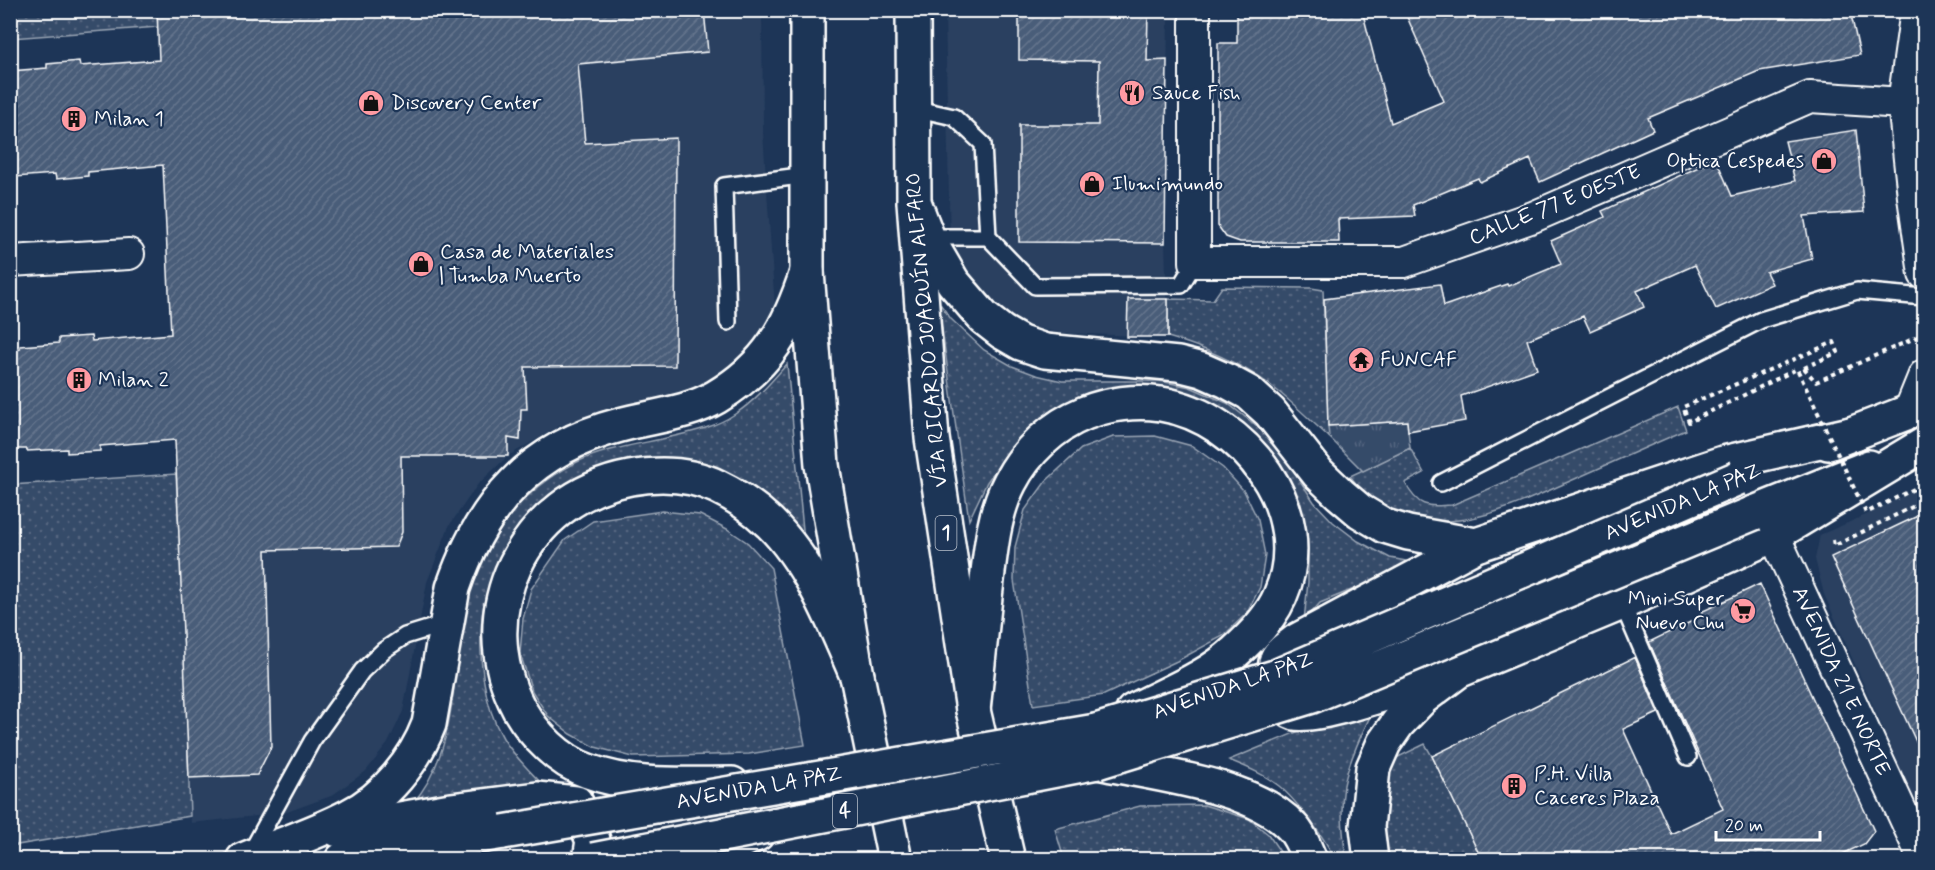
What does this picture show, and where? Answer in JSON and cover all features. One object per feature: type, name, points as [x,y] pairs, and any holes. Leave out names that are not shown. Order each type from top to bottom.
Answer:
[{"type":"main road","points":[[807,10],[807,272],[822,465],[857,676],[895,860]]},
{"type":"main road","name":"VÍA RICARDO JOAQUÍN ALFARO","points":[[913,10],[914,202],[932,438],[973,710],[1008,860]]},
{"type":"main road","points":[[914,202],[940,263],[970,303],[1002,332],[1021,343],[1064,354],[1178,364],[1202,370],[1227,381],[1249,393],[1270,412],[1318,473],[1360,511],[1385,526],[1408,533],[1476,545]]},
{"type":"main road","points":[[245,858],[350,816],[372,800],[410,762],[429,724],[453,588],[469,546],[499,498],[515,481],[545,458],[569,444],[620,425],[667,415],[695,407],[715,398],[757,366],[787,326],[807,272]]},
{"type":"main road","points":[[973,710],[991,550],[1002,502],[1010,482],[1023,462],[1036,444],[1054,430],[1073,418],[1109,405],[1144,402],[1182,409],[1202,417],[1233,436],[1268,476],[1280,498],[1288,529],[1290,551],[1288,572],[1280,596],[1270,614],[1254,634],[1216,668],[1096,747]]},
{"type":"main road","name":"AVENIDA LA PAZ","points":[[342,860],[778,785],[1096,747],[1275,677],[1738,478],[1917,409]]},
{"type":"main road","points":[[1764,524],[1623,603],[1458,671],[1335,708],[1307,714],[1293,713],[1283,704],[1274,668],[1278,654],[1298,640],[1476,545],[1723,463],[1855,433]]},
{"type":"main road","name":"AVENIDA LA PAZ","points":[[592,860],[780,823],[1312,696],[1764,524],[1924,445]]},
{"type":"main road","points":[[778,785],[648,783],[613,778],[587,771],[564,758],[542,740],[526,722],[514,699],[504,673],[499,646],[500,616],[506,588],[528,542],[547,520],[569,502],[590,490],[617,481],[647,475],[677,476],[717,486],[753,509],[772,525],[808,573],[857,676]]},
{"type":"main road","points":[[1371,860],[1367,827],[1373,768],[1384,743],[1398,723],[1422,698],[1458,671]]},
{"type":"main road","points":[[1096,747],[1256,802],[1294,828],[1310,860]]},
{"type":"main road","points":[[301,836],[451,810],[537,799],[576,803],[593,840],[592,860]]},
{"type":"main road","points":[[701,860],[780,823]]},
{"type":"street","points":[[1195,10],[1195,262]]},
{"type":"street","points":[[1916,10],[1903,103],[1924,274]]},
{"type":"street","name":"CALLE 77 E OESTE","points":[[1195,262],[1404,262],[1533,217],[1810,97],[1903,103]]},
{"type":"street","points":[[10,261],[129,254]]},
{"type":"street","points":[[1917,409],[1924,375]]},
{"type":"street","name":"AVENIDA 21 E NORTE","points":[[1764,524],[1915,857]]},
{"type":"lane","points":[[913,108],[954,117],[983,144],[988,237],[1035,286],[1181,285],[1195,262]]},
{"type":"lane","points":[[728,322],[724,186],[807,175]]},
{"type":"lane","points":[[927,237],[988,237]]},
{"type":"lane","points":[[1441,483],[1761,320],[1857,291],[1924,297]]},
{"type":"lane","points":[[1623,603],[1688,757]]},
{"type":"lane","points":[[245,858],[312,741],[362,671],[405,636],[447,623]]},
{"type":"path","points":[[1924,334],[1816,382],[1804,368],[1838,352],[1834,342],[1683,407],[1689,422],[1797,369],[1866,513],[1924,484]]},
{"type":"path","points":[[1832,534],[1834,546],[1924,501]]},
{"type":"shaded area","points":[[157,11],[762,11],[763,133],[775,309],[768,324],[746,355],[722,377],[690,394],[658,402],[615,405],[559,426],[508,456],[478,484],[449,526],[427,582],[403,711],[388,743],[366,771],[331,796],[284,813],[191,823],[185,654]]},
{"type":"shaded area","points":[[945,11],[1168,11],[1165,243],[1168,337],[1062,333],[1035,328],[1016,321],[1001,310],[970,276],[950,243]]},
{"type":"shaded area","points":[[1924,485],[1924,822],[1824,594],[1815,559],[1820,535],[1866,515]]},
{"type":"green space","points":[[11,11],[157,11],[158,27],[11,38]]},
{"type":"green space","points":[[1222,287],[1323,290],[1329,437],[1257,376],[1220,356],[1168,337],[1168,299],[1213,300]]},
{"type":"green space","points":[[938,301],[951,319],[984,350],[1012,366],[1036,375],[1062,381],[1160,381],[1190,387],[1227,403],[1257,426],[1278,447],[1314,502],[1333,522],[1358,541],[1390,558],[1412,562],[1383,577],[1320,603],[1304,621],[1308,582],[1308,548],[1306,528],[1297,501],[1188,397],[1032,430],[1006,455],[987,482],[969,520]]},
{"type":"green space","points":[[787,364],[804,540],[716,472],[535,511],[509,543],[492,577],[483,609],[481,648],[487,695],[496,725],[511,750],[542,784],[412,804],[429,780],[448,725],[460,633],[472,575],[485,548],[509,515],[545,482],[585,458],[617,448],[700,430],[727,419],[756,397]]},
{"type":"green space","points":[[1678,407],[1686,430],[1519,503],[1468,519],[1443,521],[1418,519],[1393,512],[1368,497],[1350,476],[1410,448],[1424,473],[1405,483],[1414,497],[1424,504],[1452,505]]},
{"type":"green space","points":[[1407,421],[1410,448],[1363,471],[1329,437],[1328,426]]},
{"type":"green space","points":[[1155,436],[1192,446],[1223,468],[1244,491],[1258,520],[1265,555],[1260,587],[1247,613],[1223,636],[1177,661],[1104,695],[1033,705],[1014,580],[1015,547],[1025,510],[1046,481],[1081,449],[1113,437]]},
{"type":"green space","points":[[176,474],[190,816],[11,846],[11,485]]},
{"type":"green space","points":[[662,511],[700,515],[727,529],[748,543],[771,568],[805,745],[749,754],[633,757],[595,747],[571,734],[548,716],[532,691],[520,653],[523,619],[531,589],[565,540],[593,521]]},
{"type":"green space","points":[[1379,698],[1354,752],[1344,785],[1342,813],[1346,859],[1334,859],[1318,831],[1285,792],[1261,774],[1229,760]]},
{"type":"green space","points":[[1425,744],[1482,859],[1382,859],[1380,793],[1394,759]]},
{"type":"green space","points":[[1204,805],[1249,819],[1268,834],[1285,859],[1064,859],[1055,829],[1140,806]]},
{"type":"building","points":[[157,10],[704,10],[708,52],[578,64],[585,143],[676,138],[675,366],[525,367],[527,409],[521,409],[520,440],[508,438],[508,456],[401,456],[402,532],[396,547],[266,550],[271,747],[257,775],[189,778],[175,440],[100,446],[100,451],[67,453],[67,449],[27,451],[27,449],[13,449],[10,411],[10,350],[20,349],[20,346],[59,343],[59,338],[91,336],[92,341],[171,334],[163,165],[88,172],[88,176],[56,179],[55,174],[15,177],[15,174],[10,175],[10,71],[47,68],[47,64],[79,61],[80,66],[159,60]]},
{"type":"building","name":"Ilumimundo","points":[[1019,10],[1148,10],[1147,61],[1167,60],[1165,243],[1019,242],[1019,125],[1098,125],[1099,61],[1019,60]]},
{"type":"building","points":[[1237,10],[1362,10],[1391,123],[1444,101],[1404,10],[1850,10],[1860,55],[1759,71],[1648,118],[1653,130],[1540,182],[1530,159],[1480,182],[1478,178],[1413,205],[1415,216],[1338,219],[1339,242],[1240,242],[1226,237],[1218,226],[1218,43],[1237,43]]},
{"type":"building","points":[[1856,130],[1864,212],[1804,216],[1812,259],[1766,272],[1772,284],[1716,309],[1695,265],[1637,291],[1644,307],[1590,331],[1583,316],[1527,340],[1537,369],[1461,396],[1465,421],[1408,431],[1407,421],[1328,426],[1324,299],[1440,284],[1444,306],[1507,284],[1508,286],[1561,264],[1551,241],[1605,217],[1602,211],[1716,159],[1732,196],[1795,181],[1785,141]]},
{"type":"building","points":[[1128,299],[1168,299],[1168,337],[1127,337]]},
{"type":"building","points":[[1924,513],[1924,759],[1831,557]]},
{"type":"building","points":[[1760,584],[1874,831],[1864,844],[1830,860],[1482,860],[1432,756],[1635,657],[1658,713],[1623,729],[1671,834],[1723,809],[1649,642],[1703,616],[1701,612]]},
{"type":"place","name":"Sauce Fish","points":[[1132,93]]},
{"type":"place","name":"Discovery Center","points":[[371,103]]},
{"type":"place","name":"Milan 1","points":[[74,119]]},
{"type":"place","name":"Optica Cespedes","points":[[1824,161]]},
{"type":"place","name":"Ilumimundo","points":[[1092,184]]},
{"type":"place","name":"Casa de Materiales | Tumba Muerto","points":[[421,264]]},
{"type":"place","name":"FUNCAF","points":[[1361,360]]},
{"type":"place","name":"Milan 2","points":[[79,380]]},
{"type":"place","name":"Mini Super Nuevo Chu","points":[[1743,611]]},
{"type":"place","name":"P.H. Villa Caceres Plaza","points":[[1514,786]]}]
